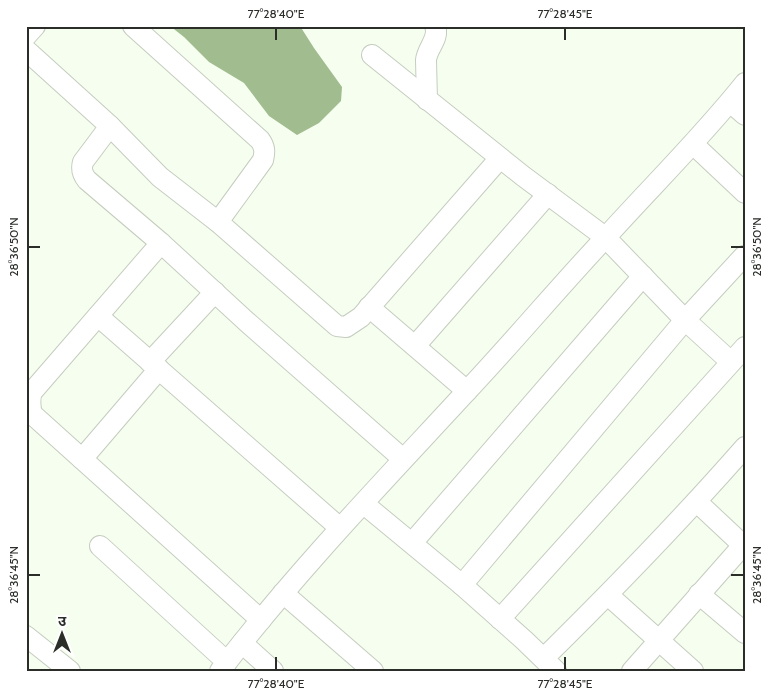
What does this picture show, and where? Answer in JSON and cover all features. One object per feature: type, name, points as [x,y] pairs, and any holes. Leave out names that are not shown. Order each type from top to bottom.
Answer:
[{"type":"street","points":[[26,36],[35,26]]},
{"type":"street","points":[[133,26],[260,140],[264,146],[263,160],[218,222]]},
{"type":"street","points":[[427,100],[426,55],[436,36],[435,26]]},
{"type":"street","points":[[26,50],[110,126],[160,177],[218,222],[336,326],[346,327],[353,324],[370,308],[500,158]]},
{"type":"street","points":[[372,55],[500,158],[605,237],[685,320],[731,362]]},
{"type":"street","points":[[100,546],[223,666],[340,528],[467,391],[605,237],[693,144],[745,83]]},
{"type":"street","points":[[730,102],[745,115]]},
{"type":"street","points":[[110,126],[83,162],[83,175],[87,180],[162,243],[403,459]]},
{"type":"street","points":[[693,144],[745,194]]},
{"type":"street","points":[[415,346],[548,194]]},
{"type":"street","points":[[162,243],[32,392],[30,399],[32,414],[261,620]]},
{"type":"street","points":[[462,585],[685,320],[744,256]]},
{"type":"street","points":[[412,543],[643,276]]},
{"type":"street","points":[[82,459],[215,292]]},
{"type":"street","points":[[370,308],[467,391]]},
{"type":"street","points":[[98,316],[340,528]]},
{"type":"street","points":[[500,619],[745,347]]},
{"type":"street","points":[[364,504],[462,585],[550,664],[608,595],[697,502],[745,447]]},
{"type":"street","points":[[632,671],[744,545],[697,502]]},
{"type":"street","points":[[283,593],[372,671]]},
{"type":"street","points":[[699,594],[745,633]]},
{"type":"street","points":[[608,595],[693,671]]},
{"type":"street","points":[[26,636],[70,671]]},
{"type":"street","points":[[242,643],[273,671]]},
{"type":"shaded area","points":[[170,26],[300,26],[342,87],[341,101],[319,123],[297,135],[269,116],[244,83],[209,62]]}]
